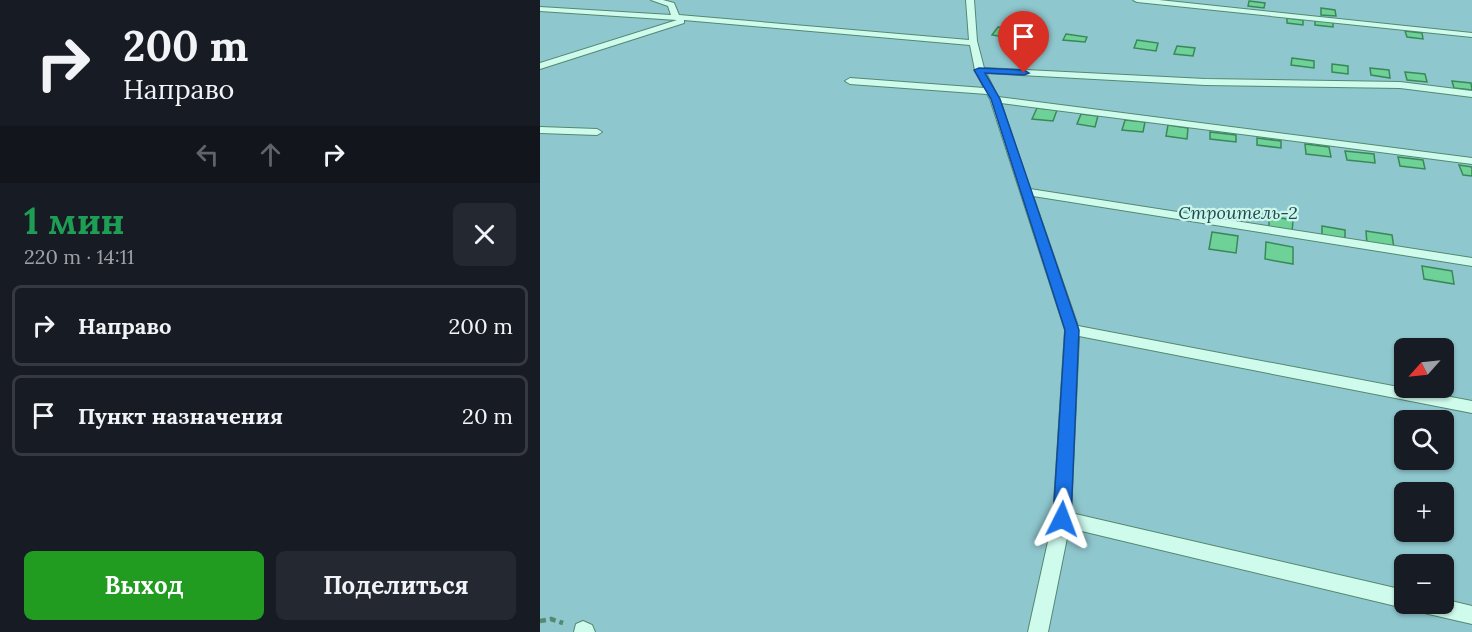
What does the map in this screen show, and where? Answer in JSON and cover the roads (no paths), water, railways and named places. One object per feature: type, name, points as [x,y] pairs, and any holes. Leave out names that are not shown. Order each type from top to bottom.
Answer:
[{"type":"lane","points":[[655,0],[671,5],[676,17]]},
{"type":"lane","points":[[970,0],[972,43],[979,70],[993,95],[1072,330],[1062,519],[1038,632]]},
{"type":"lane","points":[[1137,0],[1472,35]]},
{"type":"lane","points":[[540,9],[676,17],[972,43]]},
{"type":"lane","points":[[540,66],[688,18]]},
{"type":"lane","points":[[979,70],[1205,82],[1400,85],[1472,94]]},
{"type":"lane","points":[[850,81],[993,95],[1472,161]]},
{"type":"lane","points":[[540,130],[597,132]]},
{"type":"lane","points":[[1024,191],[1472,262]]},
{"type":"lane","points":[[1072,330],[1472,407]]},
{"type":"lane","points":[[1062,519],[1394,597]]},
{"type":"lane","points":[[1454,611],[1472,615]]},
{"type":"park label","name":"Строитель-2","points":[[1238,213]]}]
